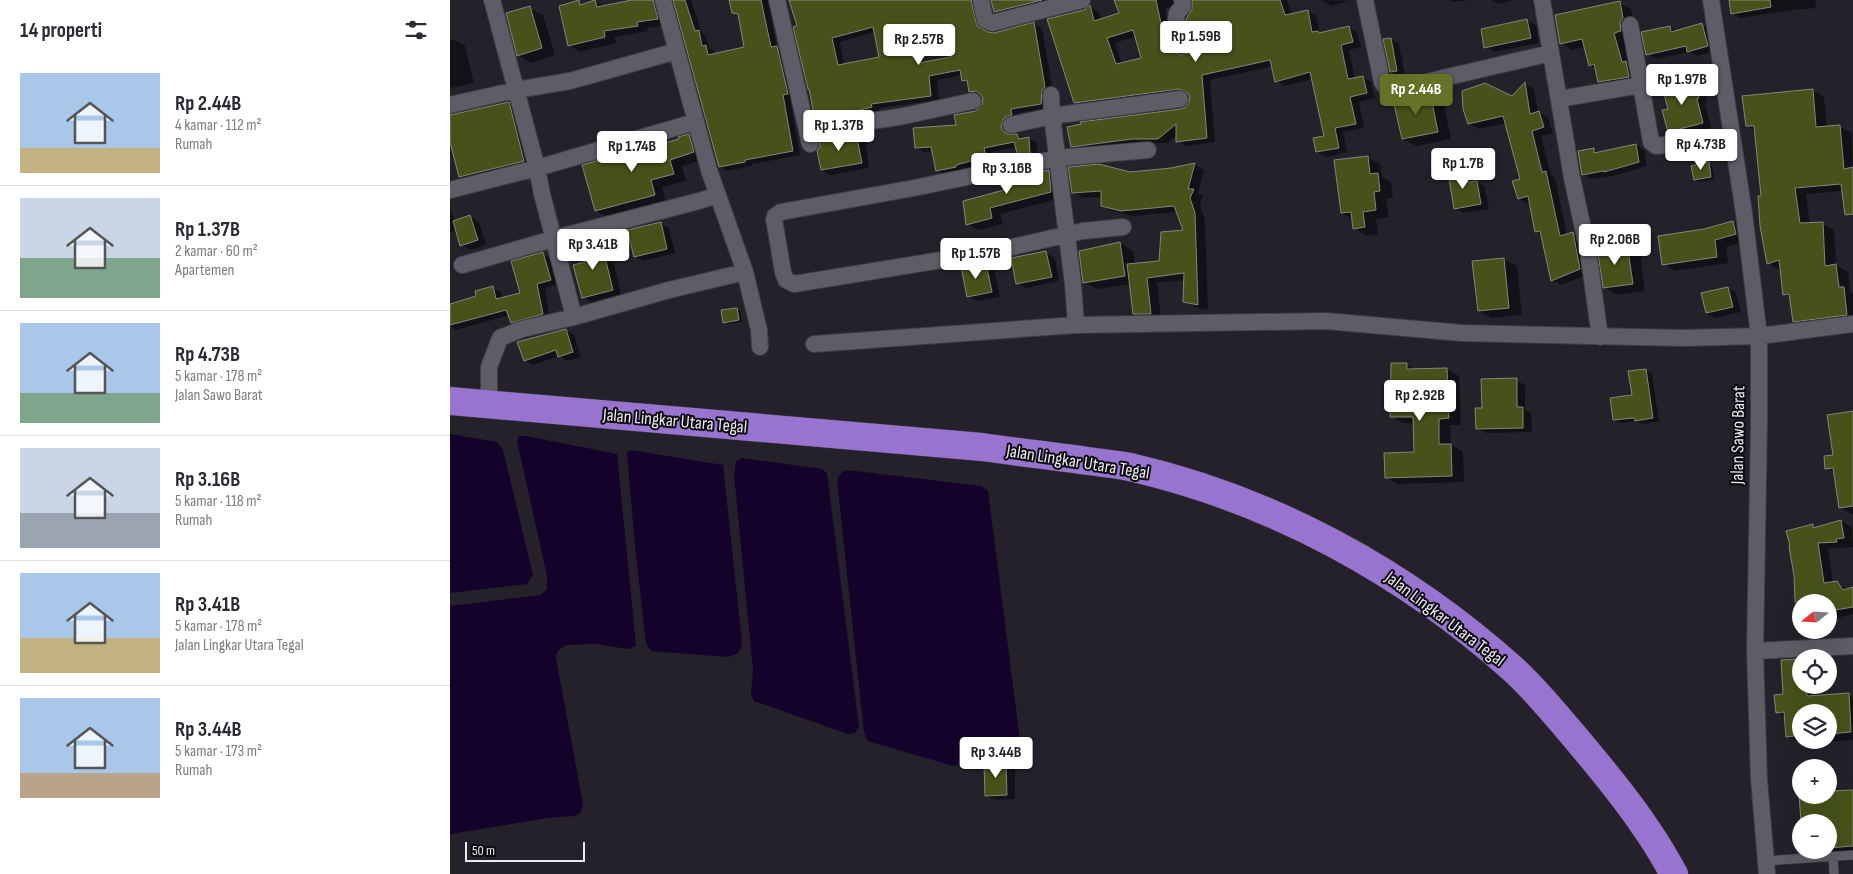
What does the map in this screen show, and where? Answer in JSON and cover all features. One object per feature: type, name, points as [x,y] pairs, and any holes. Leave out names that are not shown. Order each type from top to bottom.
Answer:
[{"type":"highway","name":"Jalan Lingkar Utara Tegal","points":[[450,402],[1049,455],[1129,467],[1217,492],[1284,519],[1348,550],[1402,582],[1450,618],[1514,671],[1555,714],[1607,775],[1645,826],[1674,874]]},
{"type":"street","points":[[777,0],[809,138],[836,126],[899,117],[973,101]]},
{"type":"street","points":[[981,0],[985,20],[992,23],[1082,0]]},
{"type":"street","points":[[1182,0],[1183,6],[1177,13],[1176,19],[1182,46]]},
{"type":"street","points":[[1365,0],[1382,82],[1386,88],[1392,90],[1551,53]]},
{"type":"street","points":[[1542,0],[1572,178],[1588,252],[1600,336]]},
{"type":"street","name":"Jalan Sawo Barat","points":[[1711,0],[1743,206],[1759,336],[1755,650],[1759,779],[1766,867]]},
{"type":"street","points":[[493,3],[574,317]]},
{"type":"street","points":[[665,5],[695,122],[717,195],[745,272],[759,330],[760,347]]},
{"type":"street","points":[[1630,25],[1651,142],[1656,146],[1732,137]]},
{"type":"street","points":[[450,106],[516,90],[570,81],[677,52]]},
{"type":"street","points":[[1559,99],[1641,85]]},
{"type":"street","points":[[1051,95],[1073,284],[1076,326]]},
{"type":"street","points":[[1011,125],[1052,116],[1180,99]]},
{"type":"street","points":[[450,190],[537,168],[695,122]]},
{"type":"street","points":[[1123,227],[1094,229],[990,252],[794,284],[786,280],[774,224],[775,216],[781,212],[914,188],[1058,158],[1148,150]]},
{"type":"street","points":[[462,265],[717,195]]},
{"type":"street","points":[[490,405],[489,367],[500,338],[522,329],[745,272]]},
{"type":"street","points":[[814,344],[1076,326],[1326,321],[1462,333],[1684,338],[1759,336],[1853,324]]},
{"type":"street","points":[[1755,650],[1853,646]]},
{"type":"lane","points":[[1837,857],[1853,855]]},
{"type":"lane","points":[[1766,867],[1820,859]]},
{"type":"lane","points":[[1833,859],[1834,874]]},
{"type":"shaded area","points":[[450,434],[497,442],[503,450],[533,575],[527,584],[450,593]]},
{"type":"shaded area","points":[[519,436],[617,454],[636,646],[628,649],[595,644],[565,645],[557,652],[556,658],[583,804],[581,812],[575,816],[548,818],[450,834],[450,606],[540,595],[547,590],[547,576],[517,441]]},
{"type":"shaded area","points":[[630,450],[723,465],[742,642],[739,651],[735,654],[727,657],[651,651],[646,644],[627,453]]},
{"type":"shaded area","points":[[742,458],[822,469],[827,473],[859,727],[855,733],[848,734],[754,701],[751,694],[753,669],[734,475],[736,461]]},
{"type":"shaded area","points":[[847,470],[981,486],[988,491],[1020,740],[1014,747],[968,755],[963,758],[960,764],[953,766],[868,741],[864,732],[837,480],[841,473]]},
{"type":"building","points":[[579,0],[580,5],[595,0],[597,7],[632,0],[653,0],[658,19],[637,22],[638,26],[604,31],[605,37],[568,46],[559,6]]},
{"type":"building","points":[[673,0],[685,0],[695,31],[699,30],[702,46],[706,45],[708,55],[744,47],[738,14],[732,13],[729,0],[761,0],[771,47],[777,46],[788,94],[783,95],[793,151],[719,167]]},
{"type":"building","points":[[789,0],[971,0],[977,26],[988,32],[994,33],[1034,22],[1045,87],[1042,91],[1041,104],[1011,109],[1012,115],[1004,118],[1001,127],[1008,134],[1017,134],[1019,139],[1029,137],[1030,154],[1018,156],[1014,142],[984,148],[986,157],[956,165],[956,167],[936,171],[931,147],[915,148],[913,128],[956,125],[954,115],[976,111],[982,104],[983,98],[980,94],[976,91],[969,92],[967,80],[962,81],[960,70],[929,76],[931,96],[871,104],[872,107],[853,113],[815,120],[793,27],[797,26]],"holes":[[[873,27],[879,57],[838,65],[832,38]],[[946,29],[951,57],[918,63],[914,36]]]},
{"type":"building","points":[[991,0],[1042,0],[994,12]]},
{"type":"building","points":[[1114,0],[1156,0],[1164,37],[1170,36],[1172,48],[1180,55],[1188,53],[1192,47],[1186,19],[1192,9],[1192,0],[1280,0],[1285,15],[1308,10],[1312,32],[1318,31],[1319,33],[1349,26],[1353,42],[1341,45],[1348,79],[1363,76],[1367,93],[1350,97],[1356,124],[1335,128],[1339,148],[1316,152],[1313,138],[1324,136],[1310,72],[1275,82],[1270,60],[1202,75],[1207,138],[1176,142],[1176,124],[1158,139],[1132,139],[1071,147],[1067,127],[1081,124],[1080,122],[1181,109],[1186,107],[1189,102],[1190,97],[1188,93],[1179,89],[1074,103],[1047,19],[1084,10],[1090,5],[1094,21],[1119,13]],"holes":[[[1133,30],[1141,58],[1116,64],[1107,38]]]},
{"type":"building","points":[[1729,0],[1770,0],[1771,7],[1731,14]]},
{"type":"building","points":[[1620,1],[1623,18],[1620,22],[1621,31],[1614,33],[1622,62],[1626,61],[1629,77],[1598,82],[1594,64],[1589,66],[1582,39],[1560,44],[1555,15]]},
{"type":"building","points":[[530,6],[542,48],[517,56],[506,13]]},
{"type":"building","points":[[1527,19],[1531,38],[1484,48],[1481,29]]},
{"type":"building","points":[[1702,23],[1708,46],[1687,52],[1686,46],[1646,55],[1641,32],[1670,26],[1671,32]]},
{"type":"building","points":[[1391,38],[1397,71],[1390,72],[1383,39]]},
{"type":"building","points":[[1686,77],[1689,87],[1696,86],[1703,123],[1668,132],[1662,110],[1668,109],[1663,90],[1669,89],[1667,83]]},
{"type":"building","points":[[1525,82],[1530,114],[1539,111],[1544,127],[1532,131],[1542,172],[1546,171],[1560,236],[1573,232],[1580,269],[1551,281],[1540,231],[1535,232],[1528,196],[1518,199],[1512,181],[1520,179],[1503,116],[1468,124],[1463,109],[1462,91],[1485,83],[1512,96]]},
{"type":"building","points":[[1813,89],[1816,127],[1840,125],[1844,169],[1853,167],[1853,214],[1845,215],[1841,184],[1795,188],[1800,223],[1823,222],[1825,266],[1836,264],[1839,287],[1844,287],[1847,315],[1793,322],[1789,294],[1783,295],[1779,260],[1767,264],[1760,226],[1758,196],[1761,196],[1754,126],[1746,126],[1742,96]]},
{"type":"building","points":[[1430,92],[1438,132],[1402,139],[1393,100]]},
{"type":"building","points":[[509,102],[524,161],[459,177],[450,142],[450,115]]},
{"type":"building","points":[[856,133],[862,163],[821,170],[817,151],[820,146],[819,140]]},
{"type":"building","points":[[689,134],[694,152],[670,160],[674,174],[651,180],[655,195],[595,211],[582,165],[679,139],[678,137]]},
{"type":"building","points":[[1636,144],[1639,162],[1604,172],[1582,175],[1578,151],[1594,148],[1594,153]]},
{"type":"building","points":[[1368,156],[1370,174],[1378,173],[1380,191],[1374,192],[1376,210],[1363,212],[1365,227],[1353,229],[1351,212],[1341,213],[1334,160]]},
{"type":"building","points":[[1709,162],[1711,177],[1694,180],[1691,166]]},
{"type":"building","points":[[1195,163],[1188,189],[1194,189],[1190,198],[1195,213],[1198,305],[1183,302],[1184,273],[1147,278],[1151,314],[1133,314],[1127,264],[1159,261],[1161,232],[1183,230],[1174,206],[1121,211],[1101,206],[1101,191],[1072,193],[1068,167],[1099,164],[1130,172],[1171,168]]},
{"type":"building","points":[[1459,165],[1462,183],[1477,181],[1481,204],[1454,209],[1447,167]]},
{"type":"building","points":[[1049,170],[1051,192],[990,208],[992,218],[966,225],[963,201],[1004,190],[1002,180]]},
{"type":"building","points":[[470,215],[478,240],[460,246],[453,221]]},
{"type":"building","points":[[1733,221],[1736,234],[1715,240],[1717,257],[1662,265],[1658,236],[1704,229]]},
{"type":"building","points":[[661,222],[667,249],[634,257],[627,230]]},
{"type":"building","points":[[597,238],[602,258],[605,257],[613,290],[582,298],[573,265],[585,262],[579,242]]},
{"type":"building","points":[[1120,242],[1125,276],[1083,283],[1079,251]]},
{"type":"building","points":[[1627,243],[1633,284],[1603,288],[1597,247]]},
{"type":"building","points":[[1046,251],[1052,277],[1016,284],[1011,258]]},
{"type":"building","points":[[543,252],[551,280],[537,284],[543,314],[511,323],[506,310],[450,325],[450,304],[476,296],[475,291],[493,286],[496,299],[520,293],[511,261]]},
{"type":"building","points":[[1504,258],[1509,308],[1478,311],[1472,261]]},
{"type":"building","points":[[986,263],[992,292],[967,297],[961,267]]},
{"type":"building","points":[[1728,287],[1733,307],[1706,313],[1701,293]]},
{"type":"building","points":[[737,308],[739,320],[723,323],[721,310]]},
{"type":"building","points":[[566,329],[573,352],[558,357],[556,350],[524,361],[517,342]]},
{"type":"building","points":[[1391,363],[1407,363],[1407,369],[1447,368],[1449,418],[1439,419],[1439,444],[1451,444],[1452,476],[1385,478],[1384,453],[1414,452],[1413,417],[1390,417]]},
{"type":"building","points":[[1646,369],[1653,418],[1635,421],[1634,418],[1613,420],[1610,398],[1632,395],[1628,371]]},
{"type":"building","points":[[1517,378],[1517,407],[1523,407],[1523,428],[1476,429],[1475,408],[1482,408],[1481,379]]},
{"type":"building","points":[[1853,411],[1853,506],[1839,508],[1833,468],[1825,469],[1824,456],[1833,455],[1827,415]]},
{"type":"building","points":[[1841,520],[1844,538],[1836,539],[1837,542],[1818,543],[1824,583],[1837,581],[1843,590],[1853,587],[1853,607],[1838,610],[1838,594],[1795,594],[1790,546],[1786,531],[1813,524],[1813,528]]},
{"type":"building","points":[[1792,659],[1792,694],[1807,694],[1807,696],[1849,693],[1851,732],[1837,733],[1837,704],[1792,704],[1792,736],[1786,737],[1784,712],[1776,713],[1774,695],[1783,694],[1781,660]]},
{"type":"building","points":[[1006,763],[1007,795],[985,796],[984,764]]},
{"type":"building","points":[[1853,790],[1853,846],[1837,847],[1837,814],[1800,814],[1800,804],[1837,804],[1837,791]]}]
